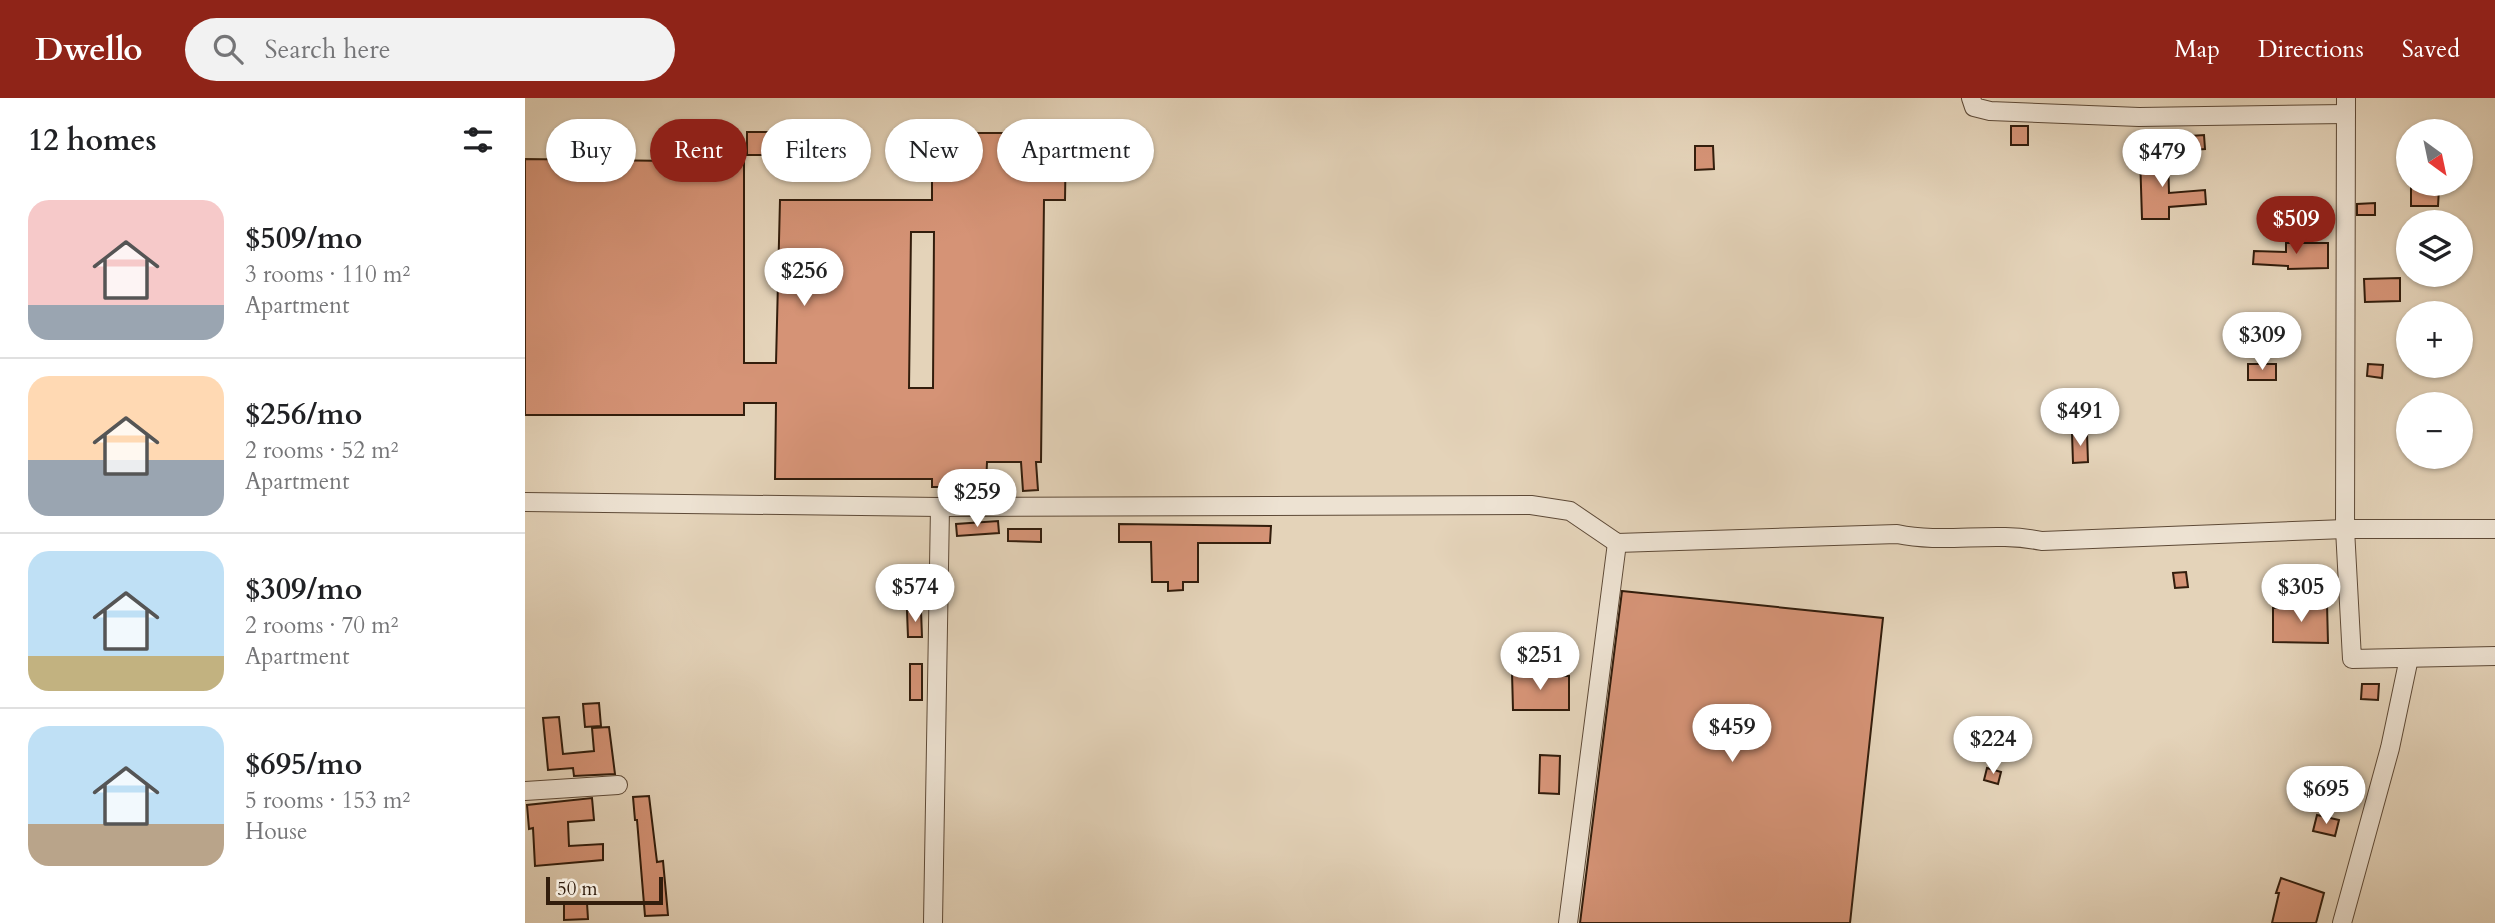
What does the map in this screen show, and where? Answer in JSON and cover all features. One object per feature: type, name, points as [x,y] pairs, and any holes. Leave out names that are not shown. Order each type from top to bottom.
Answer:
[{"type":"street","points":[[1971,98],[1975,107],[1990,111],[2139,117],[2346,106],[2345,529],[2352,659],[2495,656]]},
{"type":"street","points":[[525,502],[940,507],[1531,505],[1570,511],[1617,543],[1896,534],[1945,540],[2005,536],[2042,541],[2345,529],[2495,529]]},
{"type":"street","points":[[933,923],[940,507]]},
{"type":"street","points":[[1568,923],[1617,543]]},
{"type":"street","points":[[2342,923],[2390,748],[2409,658]]},
{"type":"street","points":[[525,791],[618,785]]},
{"type":"building","points":[[2011,126],[2028,126],[2028,145],[2011,145]]},
{"type":"building","points":[[747,132],[761,132],[761,155],[747,155]]},
{"type":"building","points":[[983,133],[997,133],[997,182],[1065,182],[1065,200],[1044,200],[1041,462],[1036,462],[1038,490],[1023,491],[1021,462],[987,462],[986,487],[932,487],[932,479],[775,479],[776,403],[744,403],[744,415],[525,415],[525,159],[546,159],[546,182],[636,182],[636,161],[650,161],[650,182],[744,182],[744,363],[776,363],[780,200],[932,200],[932,182],[983,182]],"holes":[[[911,232],[934,232],[933,388],[909,388]]]},
{"type":"building","points":[[2204,135],[2205,149],[2190,150],[2190,136]]},
{"type":"building","points":[[1695,146],[1713,146],[1714,169],[1695,170]]},
{"type":"building","points":[[2140,155],[2168,155],[2169,193],[2205,190],[2206,204],[2169,207],[2169,219],[2142,219]]},
{"type":"building","points":[[2411,196],[2439,196],[2438,206],[2411,206]]},
{"type":"building","points":[[2375,203],[2375,215],[2357,215],[2357,204]]},
{"type":"building","points":[[2286,243],[2328,243],[2328,268],[2288,269],[2288,266],[2253,264],[2254,251],[2286,252]]},
{"type":"building","points":[[2396,278],[2396,287],[2400,287],[2400,301],[2365,302],[2364,279]]},
{"type":"building","points":[[2248,364],[2276,364],[2276,380],[2248,380]]},
{"type":"building","points":[[2368,364],[2383,365],[2382,378],[2367,376]]},
{"type":"building","points":[[2072,433],[2087,433],[2088,462],[2073,463]]},
{"type":"building","points":[[998,521],[999,533],[957,536],[956,524]]},
{"type":"building","points":[[1119,524],[1271,526],[1270,543],[1198,543],[1198,582],[1183,582],[1183,590],[1168,591],[1168,582],[1152,582],[1151,542],[1119,542]]},
{"type":"building","points":[[1008,529],[1041,529],[1041,542],[1008,541]]},
{"type":"building","points":[[2186,572],[2188,587],[2175,588],[2173,573]]},
{"type":"building","points":[[1622,591],[1883,618],[1850,923],[1580,923]]},
{"type":"building","points":[[2327,604],[2328,643],[2273,642],[2273,608],[2279,608],[2279,605]]},
{"type":"building","points":[[921,610],[922,637],[908,637],[907,611]]},
{"type":"building","points":[[910,664],[922,664],[922,700],[910,700]]},
{"type":"building","points":[[1532,671],[1533,676],[1569,676],[1569,710],[1513,710],[1512,672]]},
{"type":"building","points":[[2362,684],[2379,684],[2378,700],[2361,699]]},
{"type":"building","points":[[599,703],[601,726],[585,727],[583,704]]},
{"type":"building","points":[[559,717],[563,754],[594,751],[592,728],[609,727],[615,774],[574,776],[573,768],[548,770],[543,718]]},
{"type":"building","points":[[1540,755],[1560,756],[1559,794],[1539,793]]},
{"type":"building","points":[[1987,768],[2001,772],[1998,784],[1984,780]]},
{"type":"building","points":[[649,796],[657,862],[663,861],[668,915],[645,916],[633,797]]},
{"type":"building","points":[[592,798],[594,820],[568,822],[569,846],[603,844],[603,860],[535,866],[533,828],[529,829],[527,805]]},
{"type":"building","points":[[2317,815],[2339,820],[2335,836],[2313,831]]},
{"type":"building","points":[[2281,878],[2324,893],[2316,923],[2272,923]]},
{"type":"building","points":[[587,903],[588,919],[564,920],[564,904]]}]
